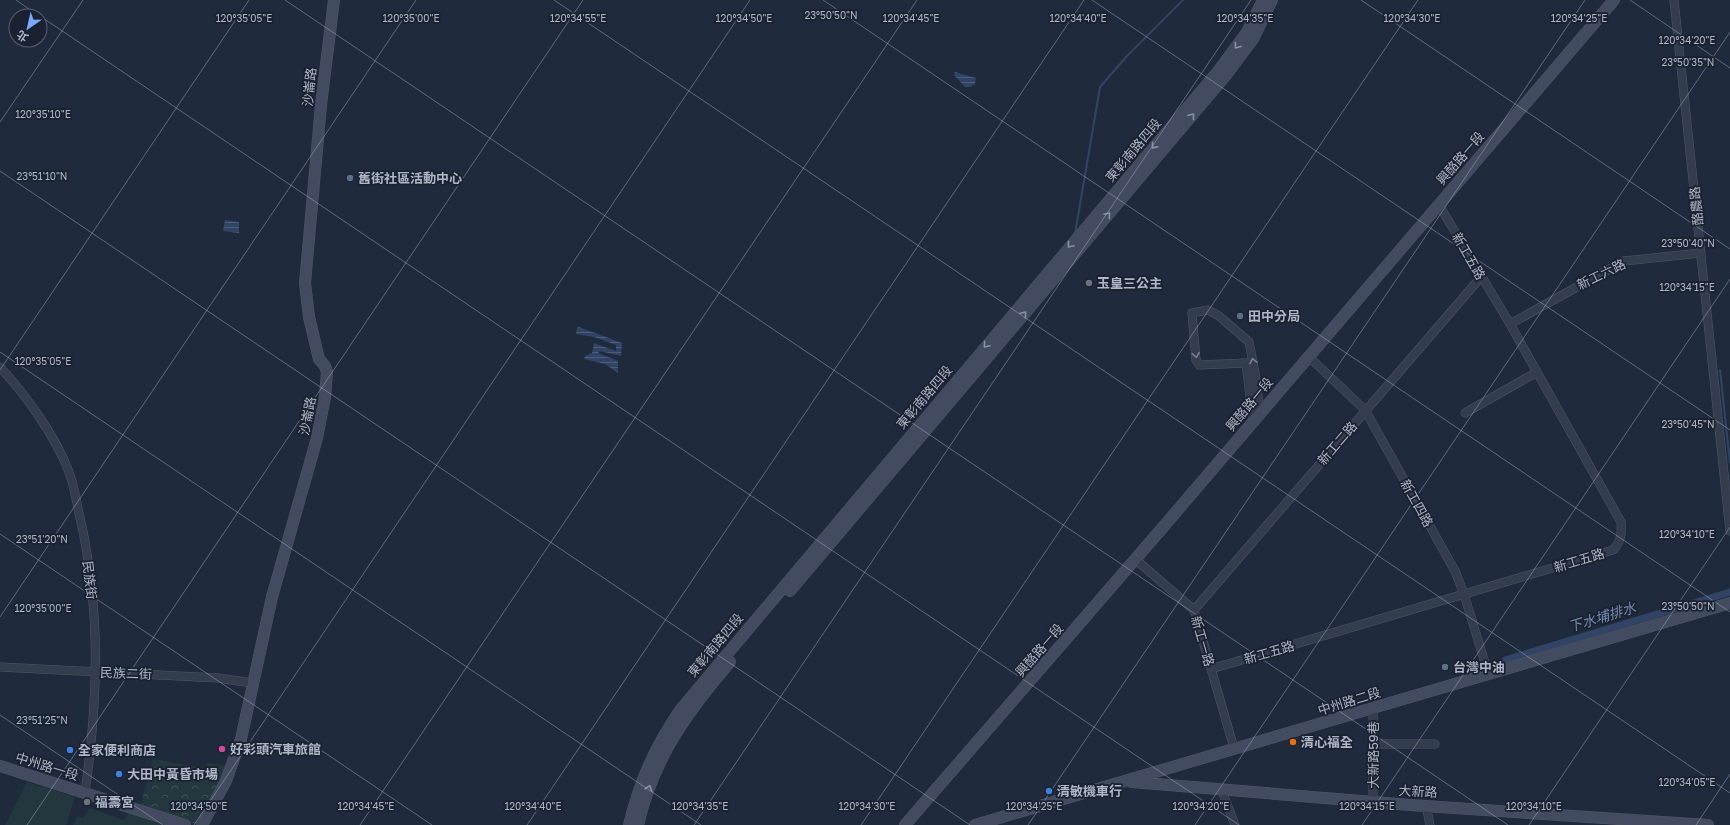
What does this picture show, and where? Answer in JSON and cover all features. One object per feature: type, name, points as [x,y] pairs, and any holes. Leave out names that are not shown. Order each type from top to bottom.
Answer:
[{"type":"street","name":"沙崙路","points":[[202,825],[232,766],[241,739],[272,597],[317,438],[325,397],[327,372],[325,366],[319,359],[309,317],[305,283],[321,105],[334,0]]},
{"type":"street","name":"東彰南路四段","points":[[629,825],[635,800],[652,756],[681,709],[1220,70],[1247,32],[1263,0]]},
{"type":"street","name":"東彰南路四段","points":[[638,825],[647,794],[660,760],[672,737],[692,709],[730,661],[1227,74],[1253,38],[1272,0]]},
{"type":"street","name":"興酪路一段","points":[[905,825],[1614,0]]},
{"type":"street","name":"酪農路","points":[[1674,0],[1730,531]]},
{"type":"street","name":"新工五路","points":[[1211,669],[1613,550],[1620,540],[1622,531],[1621,522],[1510,324],[1480,277],[1439,205]]},
{"type":"street","name":"新工六路","points":[[1510,324],[1624,261],[1701,254]]},
{"type":"street","name":"新工二路","points":[[1194,610],[1480,277]]},
{"type":"street","points":[[1208,310],[1224,320],[1249,342],[1255,373],[1256,417],[1246,363],[1199,365],[1196,360],[1192,313],[1208,310]]},
{"type":"street","name":"新工四路","points":[[1308,356],[1365,410],[1455,571],[1464,594],[1488,674]]},
{"type":"street","name":"民族街","points":[[0,367],[53,438],[69,472],[86,548],[94,610],[97,672],[94,732],[86,792]]},
{"type":"street","points":[[1465,413],[1537,372]]},
{"type":"street","name":"新工一路","points":[[1135,559],[1194,610],[1234,748]]},
{"type":"street","name":"中州路二段","points":[[975,825],[1126,782],[1234,748],[1730,603]]},
{"type":"street","name":"民族二街","points":[[0,666],[218,678],[252,683]]},
{"type":"street","name":"大新路59巷","points":[[1373,708],[1373,802]]},
{"type":"street","points":[[1373,744],[1435,744]]},
{"type":"street","name":"中州路一段","points":[[0,766],[86,792]]},
{"type":"street","name":"大新路","points":[[1126,782],[1222,791],[1708,825]]},
{"type":"street","points":[[1222,791],[1235,825]]},
{"type":"street","points":[[86,792],[185,825]]},
{"type":"street","points":[[1426,805],[1430,825]]},
{"type":"green space","points":[[153,759],[206,769],[207,763],[229,766],[198,825],[140,807]]},
{"type":"green space","points":[[27,782],[75,797],[66,825],[5,825]]},
{"type":"green space","points":[[90,808],[124,820],[129,813],[164,825],[73,825],[77,816],[83,818]]},
{"type":"water","points":[[955,72],[976,78],[975,84],[970,87],[965,87],[954,75]]},
{"type":"water","points":[[225,220],[239,222],[239,233],[223,231]]},
{"type":"water","points":[[579,327],[622,343],[621,356],[600,351],[598,353],[618,361],[618,373],[605,364],[584,359],[585,356],[592,353],[594,343],[616,351],[616,345],[594,337],[576,334],[577,328]]},
{"type":"waterway","points":[[1075,234],[1100,87],[1127,56],[1183,0]]},
{"type":"waterway","points":[[1720,370],[1730,463]]},
{"type":"waterway","name":"下水埔排水","points":[[1505,660],[1730,592]]},
{"type":"place","name":"舊街社區活動中心","points":[[350,178]]},
{"type":"place","name":"玉皇三公主","points":[[1089,283]]},
{"type":"place","name":"田中分局","points":[[1240,316]]},
{"type":"place","name":"台灣中油","points":[[1445,667]]},
{"type":"place","name":"清心福全","points":[[1293,742]]},
{"type":"place","name":"好彩頭汽車旅館","points":[[222,749]]},
{"type":"place","name":"全家便利商店","points":[[70,750]]},
{"type":"place","name":"大田中黃昏市場","points":[[119,774]]},
{"type":"place","name":"清敏機車行","points":[[1049,791]]},
{"type":"place","name":"福壽宮","points":[[87,802]]}]
